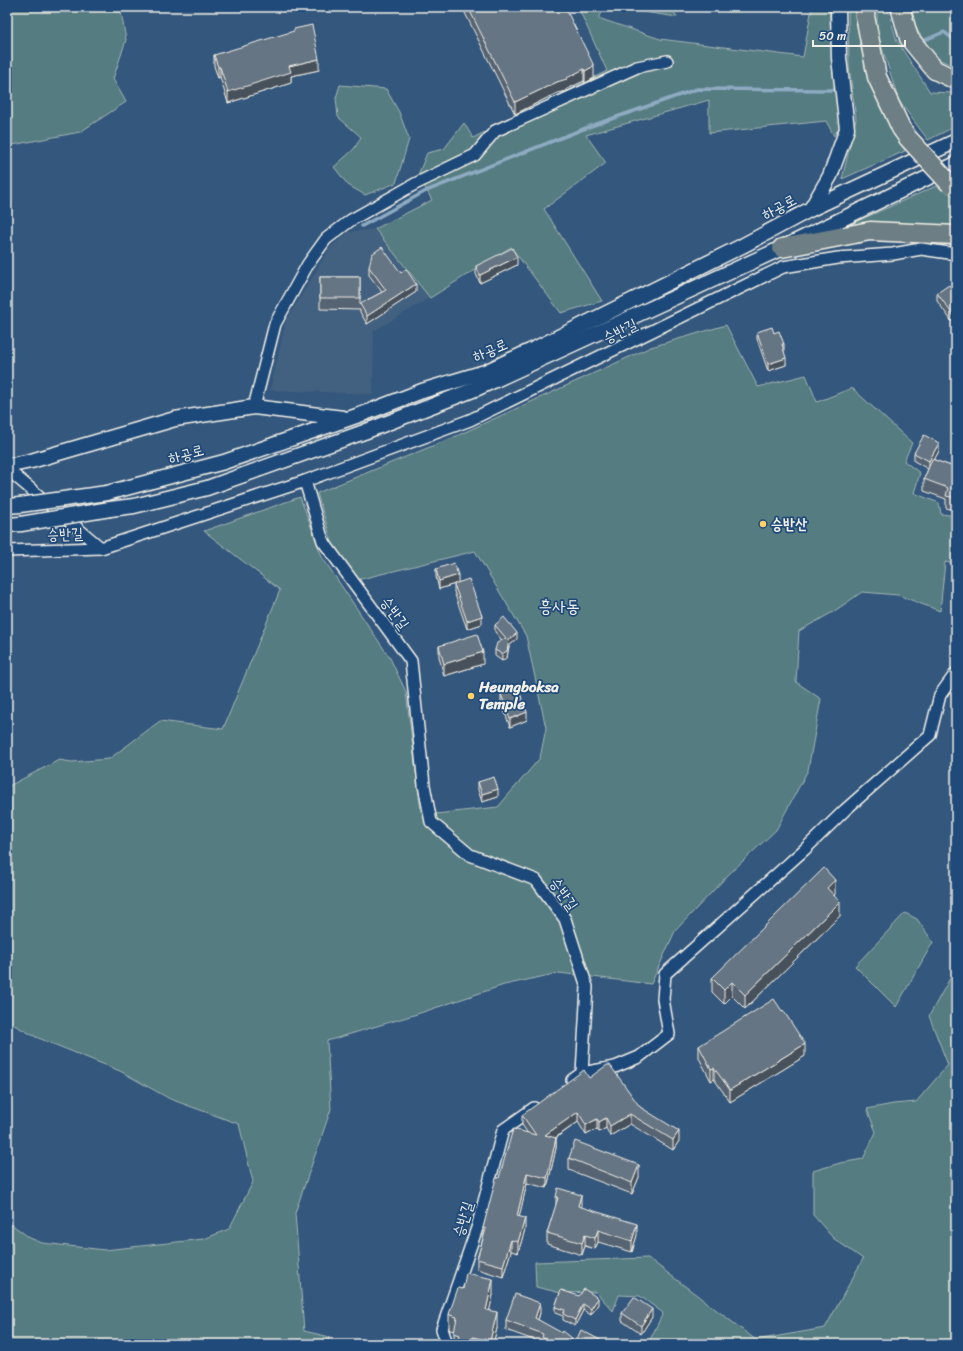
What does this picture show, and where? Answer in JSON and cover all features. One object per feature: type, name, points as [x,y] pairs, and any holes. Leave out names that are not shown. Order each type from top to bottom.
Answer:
[{"type":"highway","points":[[866,7],[866,16],[877,77],[901,128],[908,138],[953,185]]},
{"type":"highway","points":[[900,7],[909,38],[935,70],[956,80]]},
{"type":"highway","points":[[782,248],[870,231],[956,235]]},
{"type":"street","points":[[811,208],[830,176],[848,129],[839,58],[838,7]]},
{"type":"street","points":[[254,407],[275,324],[308,264],[326,239],[351,220],[415,184],[475,155],[495,131],[637,67],[667,61]]},
{"type":"street","name":"하공로","points":[[13,505],[108,493],[224,462],[422,391],[485,372],[742,246],[811,208],[956,141]]},
{"type":"street","name":"하공로","points":[[14,524],[134,506],[207,488],[364,432],[471,390],[782,248],[956,164]]},
{"type":"street","name":"승반길","points":[[7,551],[101,548],[305,481],[470,420],[783,267],[838,258],[893,254],[922,249],[956,254]]},
{"type":"street","points":[[7,467],[175,419],[254,407],[347,418]]},
{"type":"street","points":[[7,467],[101,548]]},
{"type":"street","name":"승반길","points":[[305,481],[324,541],[411,661],[424,784],[431,822],[470,855],[536,880],[565,919],[587,988],[582,1073]]},
{"type":"street","points":[[564,1086],[582,1073],[615,1067],[638,1057],[669,1034],[663,999],[665,974],[930,736],[940,695],[956,673]]},
{"type":"street","name":"승반길","points":[[447,1344],[442,1329],[477,1228],[503,1130],[540,1104]]},
{"type":"shaded area","points":[[375,229],[430,298],[374,331],[373,394],[270,390],[286,321],[330,248],[348,232]]},
{"type":"green space","points":[[7,7],[80,7],[121,12],[126,40],[113,79],[126,102],[80,132],[7,146]]},
{"type":"green space","points":[[578,7],[607,7],[598,18],[660,39],[803,57],[812,7],[829,7],[834,75],[840,126],[834,136],[826,121],[709,133],[709,100],[586,135],[606,163],[544,209],[602,301],[561,313],[511,247],[430,298],[375,229],[432,200],[418,175],[427,153],[444,149],[464,123],[473,138],[607,71]]},
{"type":"green space","points":[[610,7],[671,7],[677,17]]},
{"type":"green space","points":[[848,7],[860,7],[860,43],[874,93],[905,151],[842,179],[856,119],[849,66]]},
{"type":"green space","points":[[877,7],[887,7],[897,41],[930,92],[956,93],[956,126],[928,140],[899,101],[877,32]]},
{"type":"green space","points":[[912,7],[956,7],[956,67],[936,58],[915,27]]},
{"type":"green space","points":[[340,85],[386,89],[399,112],[409,139],[396,183],[365,195],[348,185],[334,167],[354,149],[361,137],[338,117],[336,98]]},
{"type":"green space","points":[[936,186],[956,197],[956,226],[948,225],[840,229]]},
{"type":"green space","points":[[726,325],[758,387],[806,375],[817,402],[852,388],[912,443],[904,461],[920,473],[914,493],[939,503],[941,514],[956,516],[956,564],[945,562],[940,611],[898,595],[862,592],[833,612],[799,631],[796,682],[821,699],[808,770],[776,830],[729,874],[675,931],[651,984],[559,973],[504,985],[417,1014],[327,1041],[331,1109],[295,1213],[304,1331],[330,1337],[326,1344],[7,1344],[7,1212],[11,1224],[30,1238],[42,1243],[105,1250],[204,1239],[229,1229],[253,1182],[239,1124],[170,1099],[120,1071],[36,1037],[7,1021],[7,787],[59,760],[72,762],[109,759],[160,721],[223,729],[280,590],[204,531],[300,497],[322,557],[390,658],[406,692],[421,812],[436,814],[498,807],[540,758],[546,728],[526,636],[475,551],[357,580],[332,542],[317,493],[452,438],[651,347]]},
{"type":"green space","points":[[905,913],[917,919],[933,942],[896,1007],[855,966]]},
{"type":"green space","points":[[956,970],[956,1344],[648,1344],[663,1313],[640,1296],[619,1295],[613,1311],[596,1292],[561,1293],[536,1287],[535,1262],[648,1258],[756,1340],[825,1328],[863,1259],[833,1238],[813,1215],[813,1171],[840,1163],[863,1159],[876,1132],[867,1109],[893,1104],[916,1102],[948,1065],[929,1016]]},
{"type":"building","points":[[468,7],[565,7],[594,66],[585,71],[584,69],[567,79],[557,82],[515,102]]},
{"type":"building","points":[[312,25],[319,59],[289,66],[291,72],[228,92],[220,67],[218,67],[214,55],[294,31],[294,29]]},
{"type":"building","points":[[382,247],[401,273],[406,269],[416,284],[367,316],[360,304],[386,290],[369,267],[372,254]]},
{"type":"building","points":[[512,248],[517,257],[480,275],[476,266]]},
{"type":"building","points":[[320,277],[360,277],[360,298],[320,298]]},
{"type":"building","points":[[949,285],[956,295],[956,319],[937,293]]},
{"type":"building","points":[[772,327],[774,333],[779,331],[784,344],[782,344],[786,358],[768,364],[757,332]]},
{"type":"building","points":[[924,435],[939,443],[929,461],[914,453]]},
{"type":"building","points":[[955,445],[956,498],[946,496],[948,488],[924,479],[932,459],[951,466]]},
{"type":"building","points":[[454,563],[458,575],[439,581],[436,569]]},
{"type":"building","points":[[469,579],[482,616],[467,621],[454,584]]},
{"type":"building","points":[[504,617],[517,633],[509,640],[507,651],[502,654],[495,650],[497,643],[506,638],[495,625]]},
{"type":"building","points":[[477,634],[483,652],[444,664],[439,646]]},
{"type":"building","points":[[518,688],[527,712],[510,719],[501,694]]},
{"type":"building","points":[[494,777],[498,789],[482,794],[478,782]]},
{"type":"building","points":[[824,868],[835,880],[827,888],[840,902],[745,995],[732,982],[724,990],[712,978]]},
{"type":"building","points":[[774,999],[805,1044],[730,1090],[714,1068],[711,1069],[699,1046]]},
{"type":"building","points":[[607,1065],[610,1065],[640,1107],[679,1131],[673,1140],[630,1114],[610,1126],[606,1118],[599,1122],[597,1119],[586,1125],[578,1112],[545,1135],[556,1138],[547,1178],[527,1173],[517,1216],[525,1218],[518,1242],[511,1240],[503,1266],[477,1259],[486,1229],[483,1228],[496,1178],[499,1178],[513,1129],[536,1135],[522,1115],[584,1070],[589,1078]]},
{"type":"building","points":[[575,1141],[639,1165],[632,1183],[569,1158]]},
{"type":"building","points":[[558,1188],[581,1195],[578,1206],[637,1224],[632,1241],[598,1230],[595,1238],[585,1235],[582,1243],[547,1233],[558,1198],[556,1197]]},
{"type":"building","points":[[466,1273],[493,1279],[486,1310],[497,1312],[490,1341],[473,1337],[472,1342],[459,1339],[460,1335],[454,1333],[457,1317],[449,1314],[458,1288],[463,1289]]},
{"type":"building","points":[[584,1289],[598,1298],[591,1309],[583,1304],[575,1320],[563,1314],[565,1310],[555,1307],[561,1290],[579,1296]]},
{"type":"building","points":[[515,1294],[540,1303],[535,1318],[562,1333],[563,1331],[572,1338],[570,1344],[565,1342],[564,1344],[554,1344],[542,1337],[543,1334],[506,1320]]},
{"type":"building","points":[[634,1297],[652,1309],[641,1326],[622,1313]]},
{"type":"building","points":[[581,1330],[602,1341],[601,1344],[575,1343]]},
{"type":"waterway","points":[[925,40],[944,32],[956,41]]},
{"type":"waterway","points":[[362,226],[426,191],[591,126],[697,89],[832,90],[836,88]]},
{"type":"place","name":"승반산","points":[[763,524]]},
{"type":"place","name":"Heungboksa Temple","points":[[471,696]]},
{"type":"district","name":"흥사동","points":[[559,606]]}]
